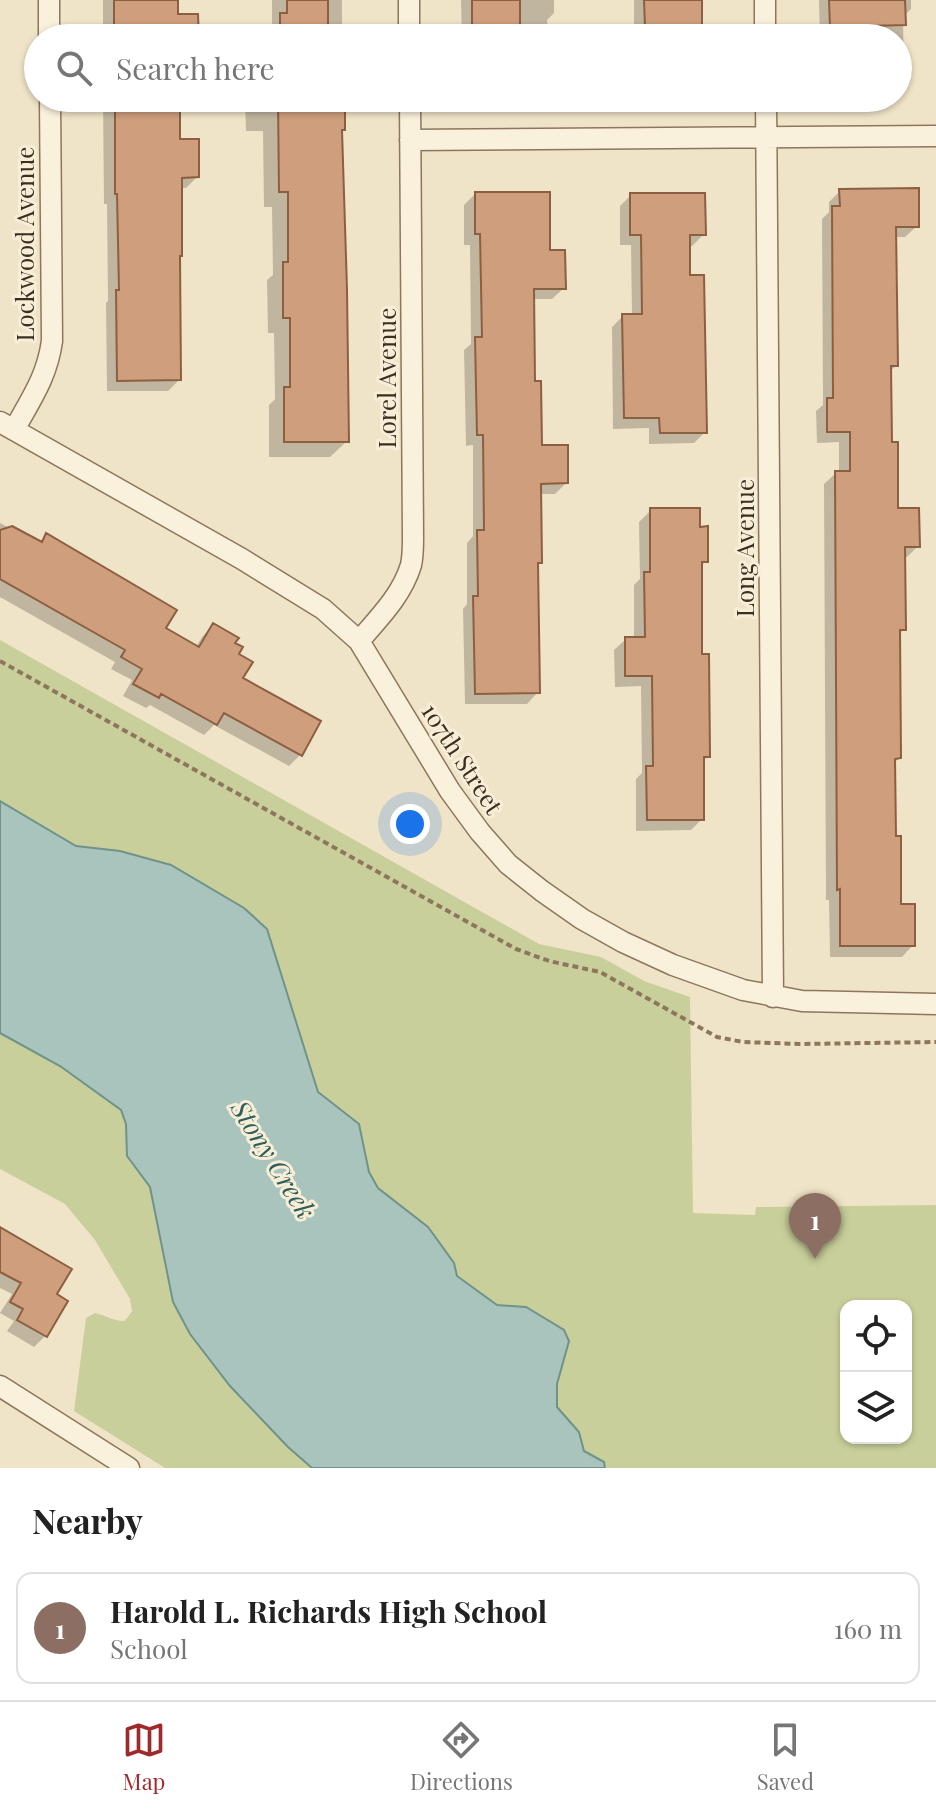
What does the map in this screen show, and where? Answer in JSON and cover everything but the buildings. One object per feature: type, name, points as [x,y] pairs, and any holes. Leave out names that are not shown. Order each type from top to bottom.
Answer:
[{"type":"street","points":[[49,0],[49,24]]},
{"type":"street","points":[[409,0],[409,24]]},
{"type":"street","points":[[765,0],[765,24]]},
{"type":"street","name":"Lockwood Avenue","points":[[7,426],[41,381],[49,363],[52,341],[50,112]]},
{"type":"street","name":"Lorel Avenue","points":[[359,641],[391,603],[404,583],[411,562],[410,112]]},
{"type":"street","name":"Long Avenue","points":[[766,112],[773,997]]},
{"type":"street","points":[[410,140],[936,136]]},
{"type":"street","name":"107th Street","points":[[7,426],[242,559],[323,609],[359,641],[450,791],[480,832],[508,864],[582,919],[673,965],[716,982],[773,997],[829,1003],[936,1004]]},
{"type":"street","points":[[0,1386],[129,1468]]},
{"type":"path","points":[[0,661],[516,949],[549,961],[600,972],[717,1037],[743,1042],[800,1044],[936,1042]]},
{"type":"green space","points":[[0,640],[539,944],[601,957],[644,981],[690,997],[693,1213],[755,1215],[756,1207],[936,1205],[936,1468],[605,1468],[604,1462],[584,1451],[579,1432],[557,1407],[557,1384],[569,1341],[526,1307],[497,1305],[457,1276],[454,1263],[428,1227],[378,1188],[369,1172],[359,1124],[318,1092],[267,929],[120,851],[76,846],[0,801]]},
{"type":"green space","points":[[0,1033],[60,1066],[121,1110],[126,1124],[127,1156],[150,1186],[166,1272],[190,1334],[230,1386],[288,1447],[313,1468],[165,1468],[74,1411],[86,1318],[95,1313],[125,1321],[132,1311],[130,1299],[95,1240],[65,1204],[0,1169]]},
{"type":"water","name":"Stony Creek","points":[[0,801],[76,846],[120,851],[171,865],[244,908],[267,929],[318,1092],[359,1124],[369,1172],[378,1188],[428,1227],[454,1263],[457,1276],[497,1305],[526,1307],[564,1330],[569,1341],[557,1384],[557,1407],[579,1432],[584,1451],[604,1462],[605,1468],[312,1468],[230,1386],[190,1334],[173,1302],[150,1187],[127,1156],[126,1124],[121,1110],[60,1066],[0,1033]]},
{"type":"place","name":"Harold L. Richards High School","points":[[815,1259]]}]
